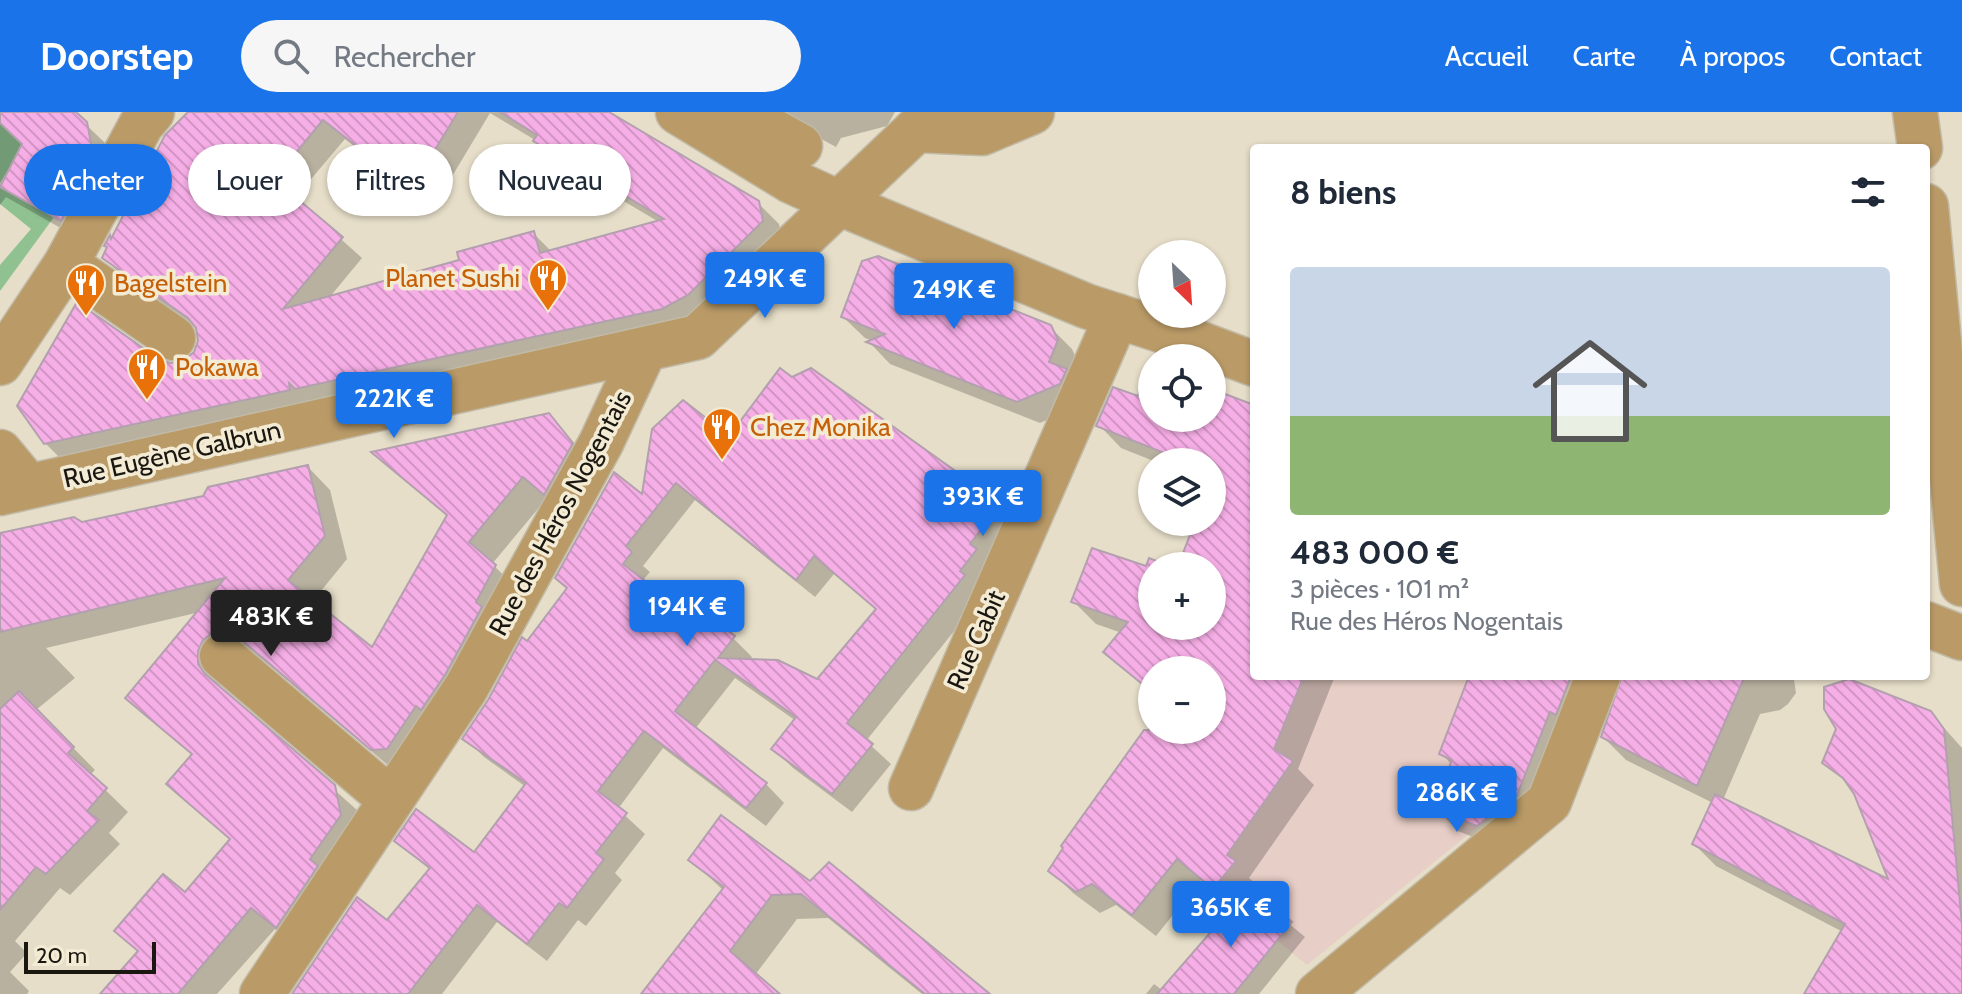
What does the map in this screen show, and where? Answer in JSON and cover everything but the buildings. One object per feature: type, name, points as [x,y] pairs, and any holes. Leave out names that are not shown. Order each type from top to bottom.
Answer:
[{"type":"street","points":[[678,112],[791,181],[839,203],[1086,306],[1250,363]]},
{"type":"street","points":[[739,112],[800,146]]},
{"type":"street","points":[[644,351],[698,337],[927,121],[982,133],[1032,112]]},
{"type":"street","points":[[1915,112],[1919,144]]},
{"type":"street","points":[[0,363],[66,264],[140,116]]},
{"type":"street","points":[[1930,248],[1962,584]]},
{"type":"street","points":[[66,264],[173,338]]},
{"type":"street","name":"Rue Cabit","points":[[911,788],[1117,316]]},
{"type":"street","name":"Rue Eugène Galbrun","points":[[0,452],[14,490],[644,351]]},
{"type":"street","name":"Rue des Héros Nogentais","points":[[262,994],[466,688],[601,443],[644,351]]},
{"type":"street","points":[[1930,626],[1962,638]]},
{"type":"street","points":[[222,656],[391,800]]},
{"type":"street","points":[[1318,994],[1549,802],[1596,680]]},
{"type":"shaded area","points":[[1250,570],[1250,680],[1561,680],[1517,795],[1307,965],[1189,868],[1247,794],[1226,720],[1226,656],[1217,656]]},
{"type":"green space","points":[[0,123],[25,143],[0,183]]},
{"type":"green space","points":[[0,187],[24,200],[24,216],[54,217],[0,291],[0,265],[31,229],[0,204]]},
{"type":"place","name":"Planet Sushi","points":[[548,312]]},
{"type":"place","name":"Bagelstein","points":[[86,317]]},
{"type":"place","name":"Pokawa","points":[[147,401]]},
{"type":"place","name":"Chez Monika","points":[[722,461]]}]
